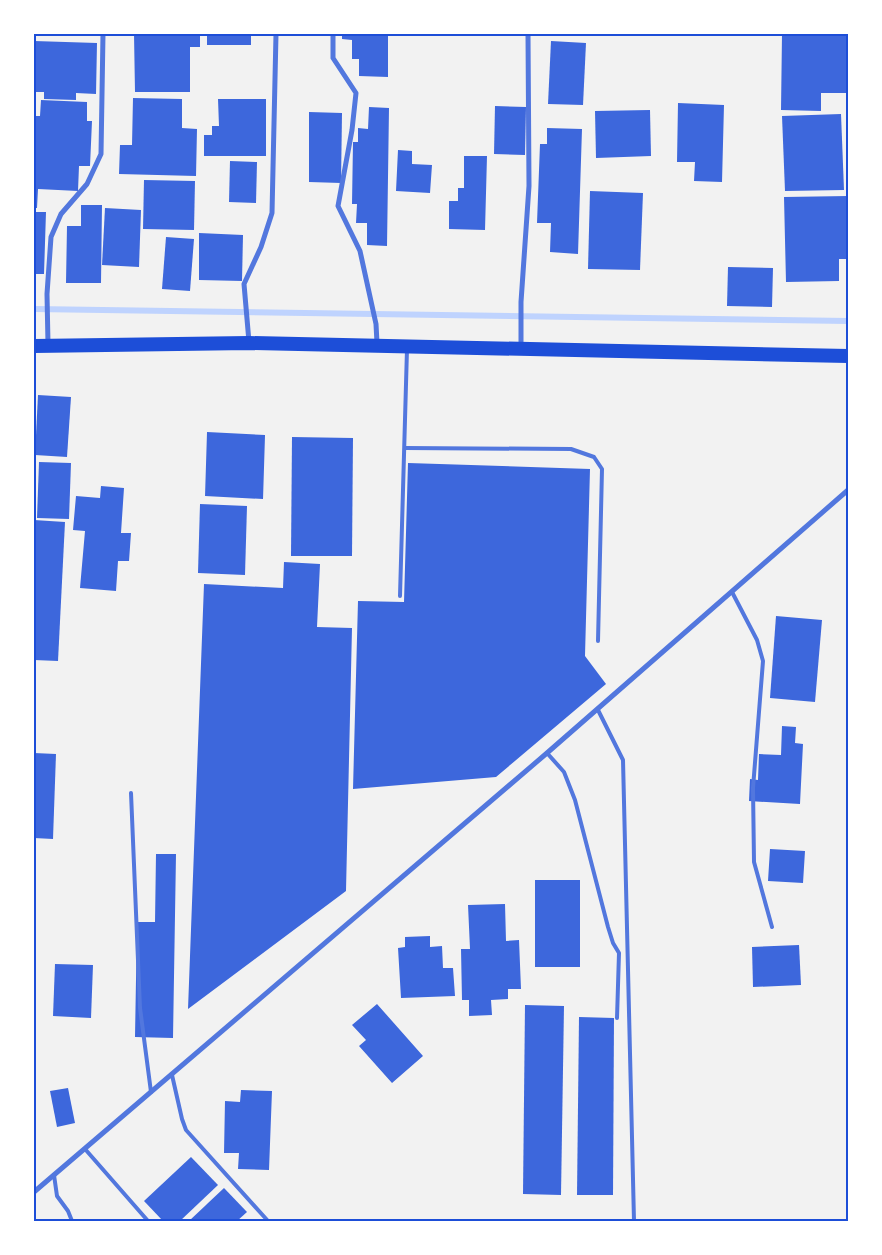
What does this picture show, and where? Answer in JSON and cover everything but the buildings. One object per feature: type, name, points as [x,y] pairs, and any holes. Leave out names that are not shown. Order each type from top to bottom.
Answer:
[{"type":"highway","points":[[34,346],[48,344],[249,343],[848,356]]},
{"type":"street","points":[[48,344],[51,237],[61,214],[87,184],[101,154],[103,34]]},
{"type":"street","points":[[249,343],[244,284],[261,247],[272,213],[276,34]]},
{"type":"street","points":[[333,34],[333,58],[356,92],[352,130],[338,206],[360,251],[376,324],[378,346]]},
{"type":"street","points":[[521,350],[521,302],[529,186],[528,34]]},
{"type":"street","points":[[34,1192],[598,710],[848,490]]},
{"type":"lane","points":[[400,596],[408,347]]},
{"type":"lane","points":[[405,448],[571,449],[594,457],[602,469],[598,641]]},
{"type":"lane","points":[[732,592],[757,640],[763,661],[753,788],[754,862],[772,926]]},
{"type":"lane","points":[[598,710],[623,760],[634,1221]]},
{"type":"lane","points":[[547,753],[564,772],[574,800],[608,927],[613,943],[619,953],[617,1018]]},
{"type":"lane","points":[[131,793],[140,1008],[151,1092]]},
{"type":"lane","points":[[172,1074],[186,1130],[268,1221]]},
{"type":"lane","points":[[84,1149],[148,1221]]},
{"type":"lane","points":[[54,1175],[57,1196],[68,1210],[72,1221]]},
{"type":"waterway","points":[[34,309],[848,321]]}]
